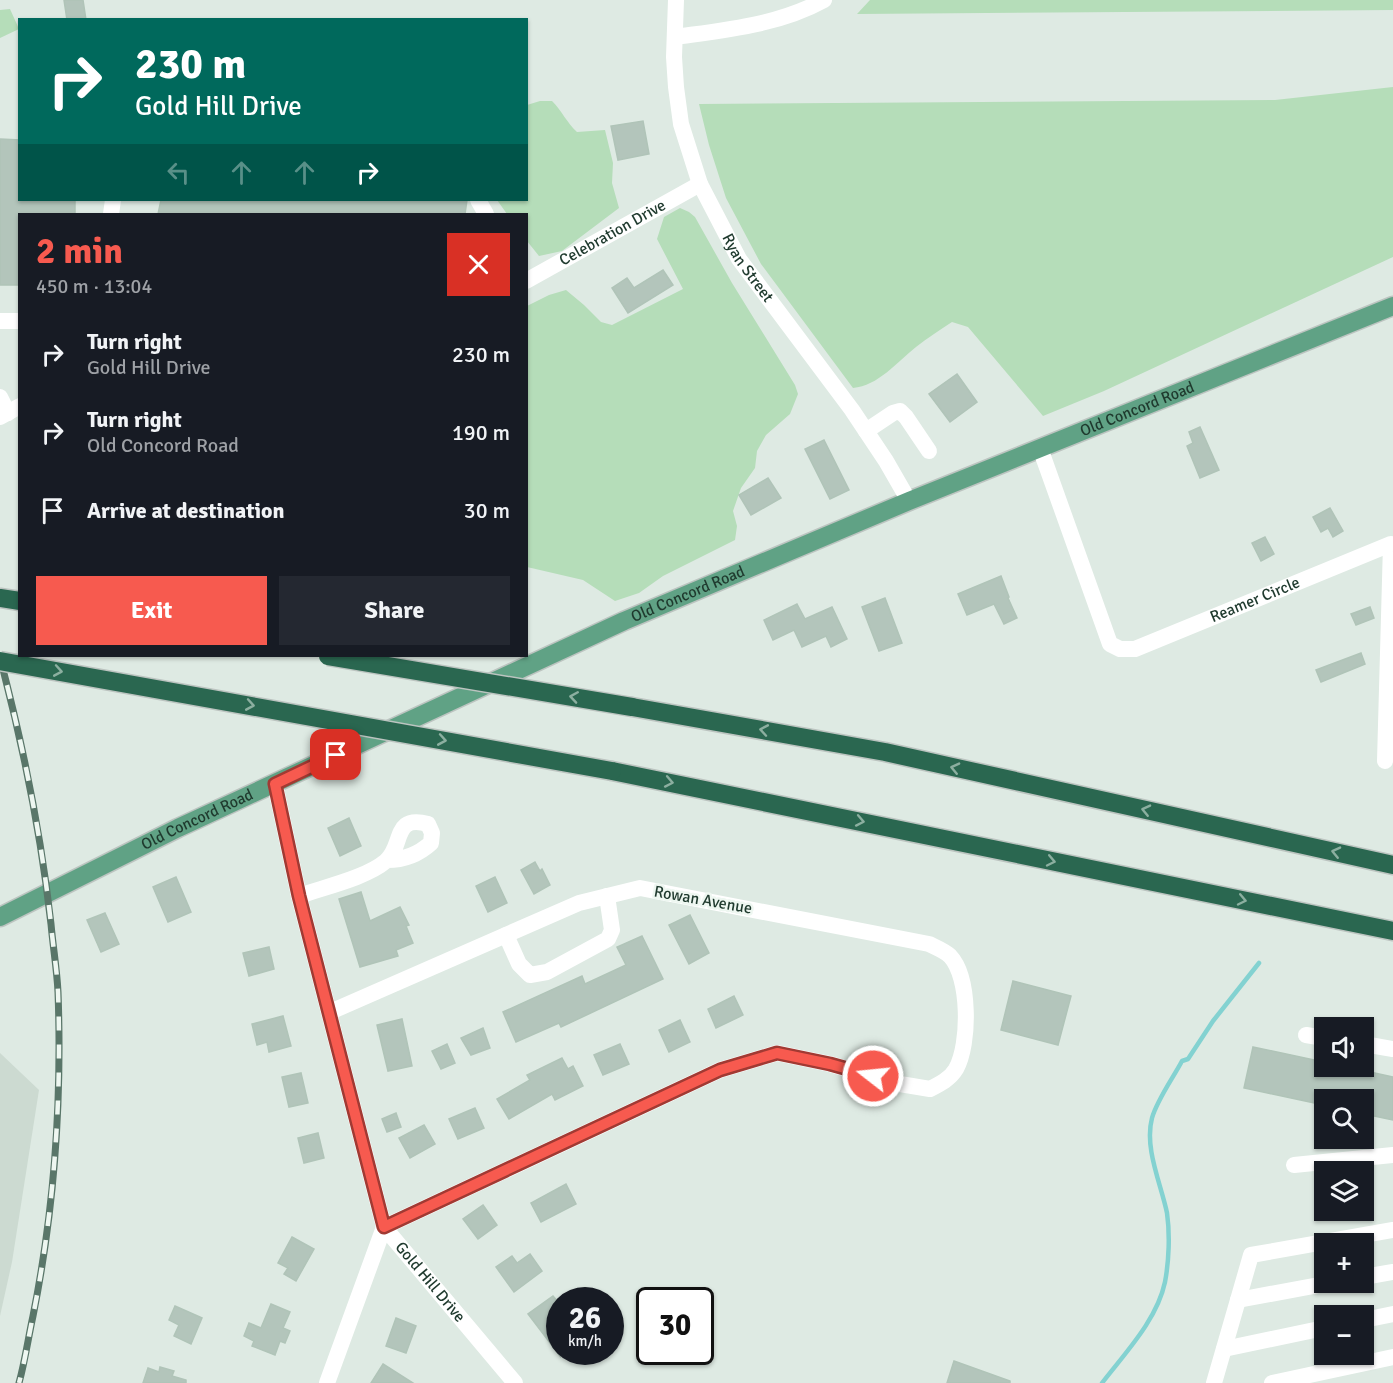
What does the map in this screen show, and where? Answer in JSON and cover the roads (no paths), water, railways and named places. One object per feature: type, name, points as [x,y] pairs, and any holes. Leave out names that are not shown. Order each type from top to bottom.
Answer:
[{"type":"highway","points":[[0,598],[18,601]]},
{"type":"highway","points":[[334,657],[885,752],[1393,865]]},
{"type":"highway","points":[[0,661],[612,771],[1393,931]]},
{"type":"main road","name":"Old Concord Road","points":[[0,917],[178,828],[624,621],[909,501],[1393,306]]},
{"type":"street","name":"Ryan Street","points":[[676,0],[676,87],[681,124],[700,184],[738,259],[866,431],[909,501]]},
{"type":"street","points":[[675,38],[762,23],[825,0]]},
{"type":"street","name":"Celebration Drive","points":[[528,281],[700,184]]},
{"type":"street","points":[[0,321],[18,321]]},
{"type":"street","points":[[0,397],[9,412]]},
{"type":"street","points":[[866,431],[893,412],[900,411],[929,452]]},
{"type":"street","name":"Reamer Circle","points":[[1040,448],[1110,644],[1120,649],[1135,649],[1391,544],[1385,761]]},
{"type":"street","name":"Gold Hill Drive","points":[[275,784],[299,896],[384,1227],[516,1383]]},
{"type":"street","points":[[299,896],[366,873],[387,860]]},
{"type":"street","name":"Rowan Avenue","points":[[330,1012],[579,903],[640,888],[929,944],[950,956],[961,975],[967,1008],[964,1037],[957,1067],[949,1078],[935,1087],[930,1089],[894,1083],[830,1064],[777,1053],[720,1070],[384,1227]]},
{"type":"street","points":[[506,935],[519,964],[530,975],[547,972],[608,939],[612,930],[607,896]]},
{"type":"street","points":[[1306,1035],[1314,1036]]},
{"type":"street","points":[[1374,1046],[1393,1049]]},
{"type":"street","points":[[1294,1165],[1393,1155]]},
{"type":"street","points":[[327,1383],[384,1227]]},
{"type":"street","points":[[1214,1383],[1251,1256],[1393,1230]]},
{"type":"street","points":[[1374,1275],[1393,1272]]},
{"type":"street","points":[[1238,1300],[1314,1286]]},
{"type":"street","points":[[1374,1318],[1393,1314]]},
{"type":"street","points":[[1224,1349],[1314,1330]]},
{"type":"street","points":[[1272,1383],[1393,1357]]},
{"type":"waterway","points":[[1102,1383],[1148,1323],[1165,1282],[1169,1230],[1150,1141],[1154,1111],[1182,1061],[1188,1059],[1213,1021],[1259,963]]},
{"type":"railway","points":[[0,658],[37,823],[58,992],[59,1073],[51,1196],[40,1276],[19,1383]]}]
